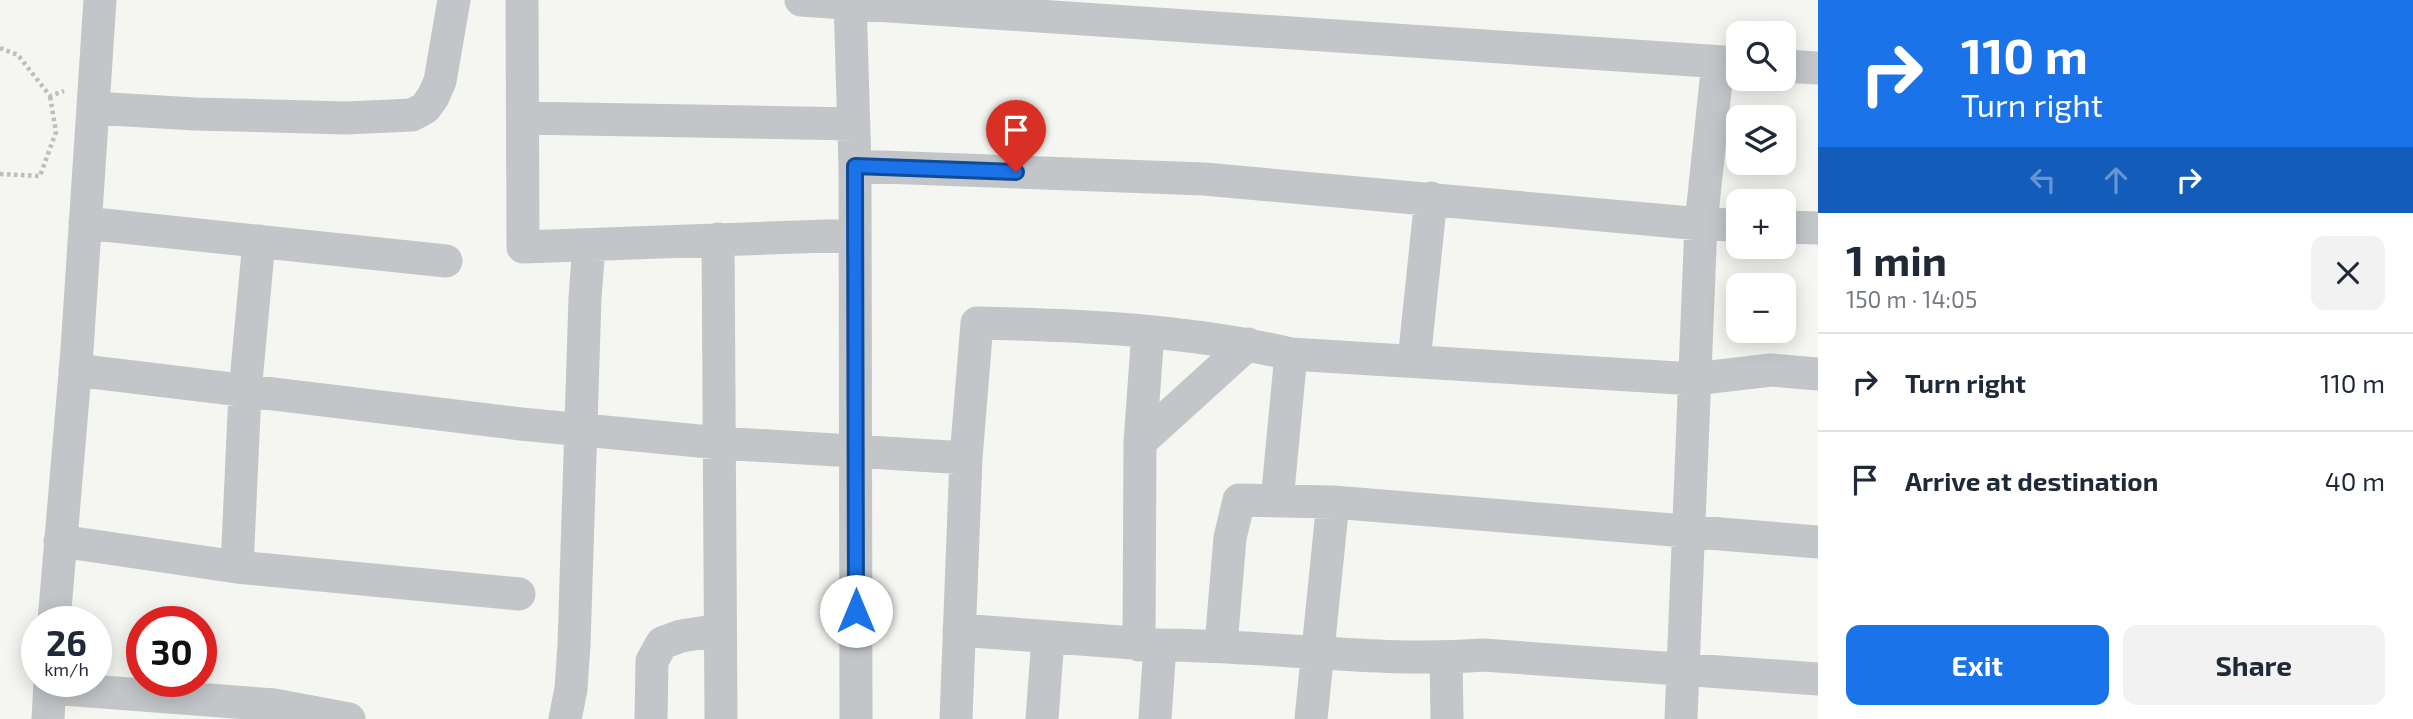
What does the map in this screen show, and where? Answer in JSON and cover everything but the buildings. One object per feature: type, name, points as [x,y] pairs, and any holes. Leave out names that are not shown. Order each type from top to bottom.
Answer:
[{"type":"street","points":[[55,606],[75,370],[100,0]]},
{"type":"street","points":[[94,94],[195,114],[346,117],[412,115],[425,108],[440,81],[454,0]]},
{"type":"street","points":[[522,0],[523,247],[855,234]]},
{"type":"street","points":[[802,0],[1074,10],[1726,62]]},
{"type":"street","points":[[850,2],[855,166],[856,719]]},
{"type":"street","points":[[1796,67],[1818,68]]},
{"type":"street","points":[[1681,719],[1702,224],[1726,74]]},
{"type":"street","points":[[523,118],[854,124]]},
{"type":"street","points":[[855,166],[1204,179],[1726,225]]},
{"type":"street","points":[[1414,361],[1431,198]]},
{"type":"street","points":[[85,223],[446,261]]},
{"type":"street","points":[[1796,227],[1818,228]]},
{"type":"street","points":[[718,239],[721,719]]},
{"type":"street","points":[[237,567],[245,392],[259,241]]},
{"type":"street","points":[[565,719],[575,645],[585,298],[589,245]]},
{"type":"street","points":[[956,719],[965,458],[977,323],[1093,326],[1248,344],[1291,354],[1694,379],[1771,370],[1818,374]]},
{"type":"street","points":[[1148,332],[1140,442],[1155,719]]},
{"type":"street","points":[[1140,442],[1248,344]]},
{"type":"street","points":[[1277,501],[1291,354]]},
{"type":"street","points":[[75,370],[582,430],[720,443],[965,458]]},
{"type":"street","points":[[1221,645],[1230,538],[1239,500],[1333,502],[1818,542]]},
{"type":"street","points":[[1311,719],[1333,502]]},
{"type":"street","points":[[60,541],[237,567],[519,594]]},
{"type":"street","points":[[651,719],[652,661],[662,643],[681,636],[720,630]]},
{"type":"street","points":[[959,630],[1150,645],[1221,645],[1318,654],[1446,658],[1483,656],[1818,679]]},
{"type":"street","points":[[1042,719],[1048,638]]},
{"type":"street","points":[[1446,658],[1447,719]]},
{"type":"street","points":[[74,697],[274,705],[349,719]]},
{"type":"path","points":[[0,48],[19,55],[50,96],[56,132],[40,176],[0,174]]},
{"type":"path","points":[[50,96],[94,94]]},
{"type":"route","points":[[856,611],[855,166],[1016,172]]}]
